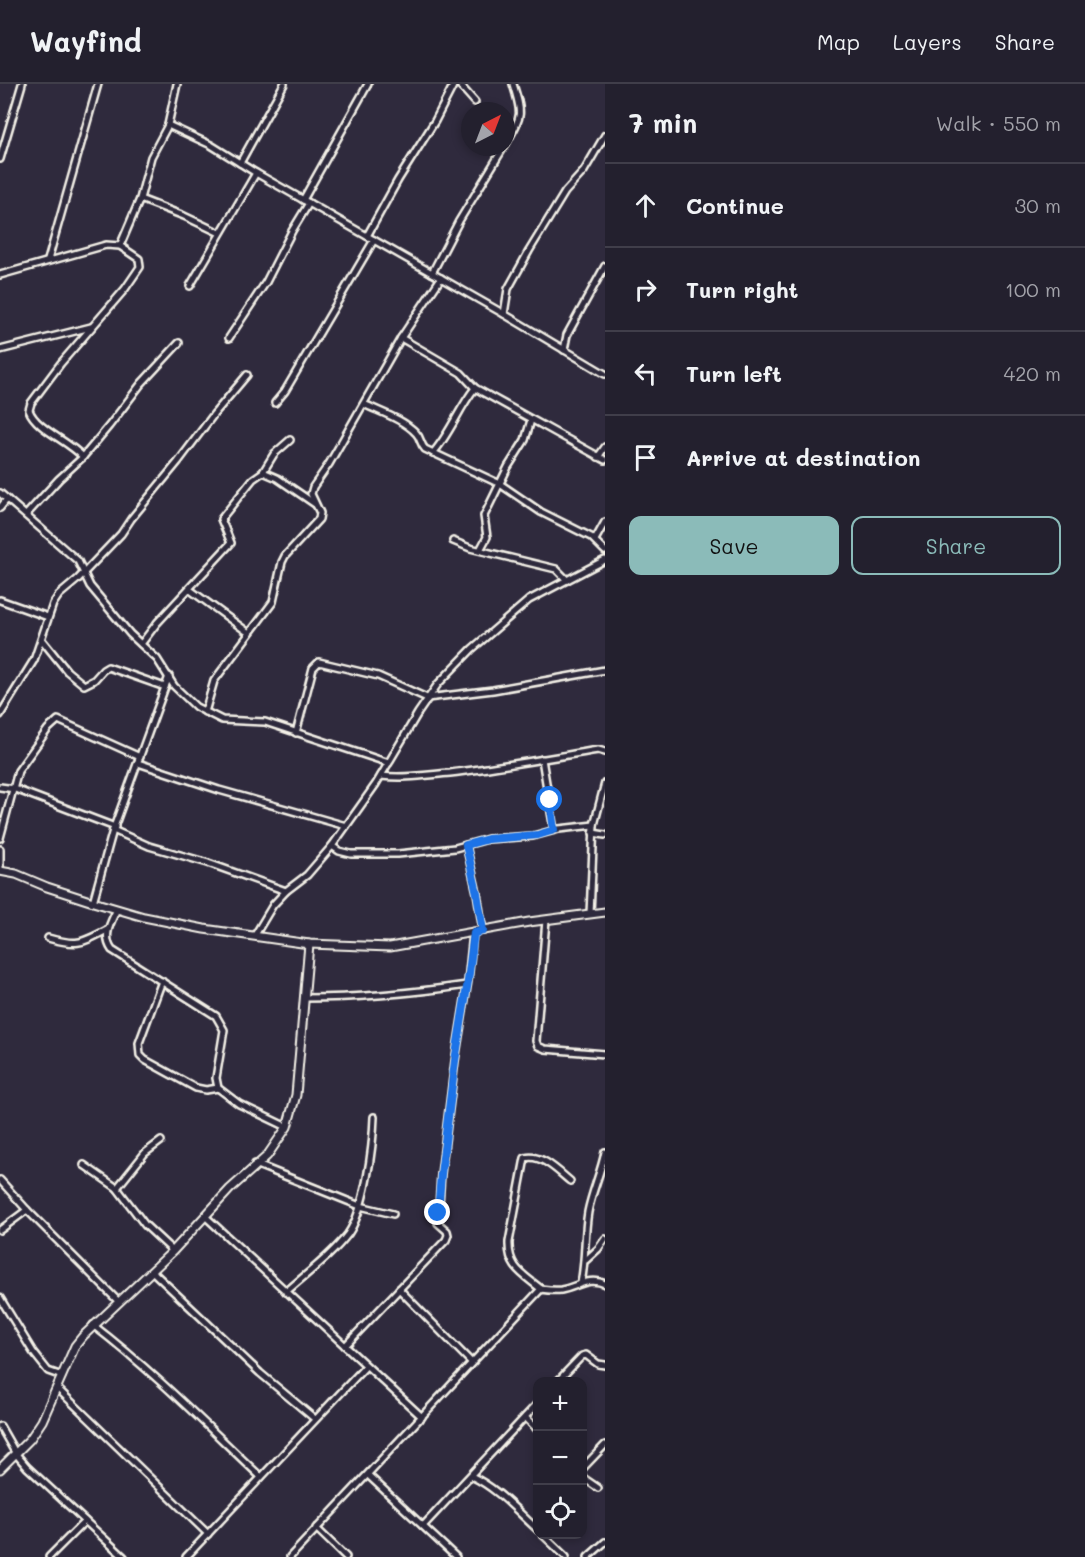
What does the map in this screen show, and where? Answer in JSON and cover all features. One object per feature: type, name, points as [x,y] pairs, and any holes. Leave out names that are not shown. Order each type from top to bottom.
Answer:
[{"type":"street","points":[[0,159],[22,84]]},
{"type":"street","points":[[48,260],[98,84]]},
{"type":"street","points":[[120,246],[140,199],[151,157],[168,125],[177,84]]},
{"type":"street","points":[[240,163],[284,84]]},
{"type":"street","points":[[303,200],[368,84]]},
{"type":"street","points":[[367,236],[398,180],[435,121],[454,84]]},
{"type":"street","points":[[459,84],[476,102]]},
{"type":"street","points":[[513,84],[521,108],[515,126]]},
{"type":"street","points":[[168,125],[211,145],[605,374]]},
{"type":"street","points":[[504,314],[508,289],[529,251],[565,192],[584,171],[605,135]]},
{"type":"street","points":[[432,273],[459,221],[498,156]]},
{"type":"street","points":[[190,286],[256,173]]},
{"type":"street","points":[[140,199],[184,216],[220,234]]},
{"type":"street","points":[[229,338],[266,282],[309,203]]},
{"type":"street","points":[[275,403],[290,382],[374,240]]},
{"type":"street","points":[[0,275],[106,245],[120,246],[140,259],[140,267],[125,290],[61,363],[31,403],[29,410],[39,424],[77,450],[83,457]]},
{"type":"street","points":[[564,350],[567,335],[605,266]]},
{"type":"street","points":[[205,712],[214,681],[273,602],[285,556],[319,519],[320,513],[312,494],[313,487],[329,464],[401,338],[441,278]]},
{"type":"street","points":[[0,350],[92,327]]},
{"type":"street","points":[[401,338],[461,373],[475,388],[605,460]]},
{"type":"street","points":[[26,514],[83,457],[141,384],[179,343]]},
{"type":"street","points":[[0,715],[34,660],[53,604],[59,595],[78,579],[121,534],[209,420],[247,375]]},
{"type":"street","points":[[434,453],[475,388]]},
{"type":"street","points":[[364,404],[410,427],[419,436],[420,444],[434,453],[500,484],[541,512],[595,540],[605,551]]},
{"type":"street","points":[[480,550],[487,537],[484,516],[508,466],[525,440],[531,420]]},
{"type":"street","points":[[141,644],[157,623],[231,543],[221,519],[253,479],[263,472],[274,454],[290,440]]},
{"type":"street","points":[[598,457],[605,447]]},
{"type":"street","points":[[263,472],[277,478],[316,504]]},
{"type":"street","points":[[0,493],[69,552],[84,571],[90,586],[130,634],[157,659],[184,697],[196,707],[222,720],[265,722],[389,763]]},
{"type":"street","points":[[0,508],[7,499]]},
{"type":"street","points":[[595,540],[605,522]]},
{"type":"street","points":[[453,541],[556,569],[567,580]]},
{"type":"street","points":[[255,935],[266,914],[286,891],[307,875],[332,846],[381,776],[427,698],[453,667],[512,613],[544,591],[605,560]]},
{"type":"street","points":[[189,589],[249,633]]},
{"type":"street","points":[[0,600],[48,617]]},
{"type":"street","points":[[42,640],[68,671],[84,685],[94,680],[108,667],[165,687]]},
{"type":"street","points":[[296,733],[314,668],[319,662],[378,676],[427,698],[493,690],[605,670]]},
{"type":"street","points":[[93,902],[114,829],[169,676]]},
{"type":"street","points":[[0,838],[18,771],[48,729],[58,720],[139,760],[219,790],[346,826]]},
{"type":"street","points":[[381,776],[396,778],[419,776],[598,750],[605,752]]},
{"type":"street","points":[[542,759],[554,830]]},
{"type":"street","points":[[590,914],[593,833],[605,783]]},
{"type":"street","points":[[0,787],[15,789],[114,829],[148,846],[208,863],[286,891]]},
{"type":"street","points":[[332,846],[339,851],[351,854],[377,855],[444,849],[488,839],[538,835],[554,830],[594,825]]},
{"type":"street","points":[[593,833],[605,835]]},
{"type":"street","points":[[466,845],[483,931]]},
{"type":"street","points":[[0,849],[0,871],[16,874],[93,902],[204,929],[309,944],[390,947],[605,912]]},
{"type":"street","points":[[117,909],[107,930],[108,945],[112,950],[216,1016],[221,1023],[224,1030],[216,1077],[218,1088],[239,1104],[287,1127]]},
{"type":"street","points":[[546,920],[536,1041],[538,1046],[545,1050],[605,1054]]},
{"type":"street","points":[[48,938],[67,944],[77,944],[107,930]]},
{"type":"street","points":[[345,1346],[446,1240],[448,1235],[438,1222],[441,1174],[474,933]]},
{"type":"street","points":[[0,1469],[30,1439],[42,1420],[75,1346],[93,1325],[173,1251],[255,1164],[267,1156],[287,1127],[296,1095],[309,944]]},
{"type":"street","points":[[162,981],[138,1043],[140,1055],[196,1088],[206,1090],[218,1088]]},
{"type":"street","points":[[305,998],[398,995],[467,985]]},
{"type":"street","points":[[286,1292],[342,1241],[356,1220],[373,1140],[374,1117]]},
{"type":"street","points":[[117,1188],[145,1154],[161,1141]]},
{"type":"street","points":[[582,1283],[586,1260],[585,1236],[588,1214],[592,1192],[598,1181],[605,1152]]},
{"type":"street","points":[[570,1181],[546,1163],[531,1157],[525,1158],[509,1242],[512,1265],[541,1289],[563,1289],[597,1281],[605,1284]]},
{"type":"street","points":[[255,1164],[360,1206],[393,1214]]},
{"type":"street","points":[[84,1165],[117,1188],[145,1225],[173,1251]]},
{"type":"street","points":[[0,1180],[119,1302]]},
{"type":"street","points":[[0,1230],[27,1210]]},
{"type":"street","points":[[205,1216],[422,1418]]},
{"type":"street","points":[[586,1260],[605,1239]]},
{"type":"street","points":[[152,1271],[260,1373],[315,1419]]},
{"type":"street","points":[[399,1289],[471,1362]]},
{"type":"street","points":[[290,1557],[541,1289]]},
{"type":"street","points":[[0,1298],[33,1352],[48,1371],[62,1376]]},
{"type":"street","points":[[93,1325],[132,1355],[261,1477]]},
{"type":"street","points":[[562,1377],[582,1356],[586,1355],[598,1364],[605,1365]]},
{"type":"street","points":[[186,1557],[366,1366]]},
{"type":"street","points":[[57,1388],[208,1534]]},
{"type":"street","points":[[423,1526],[533,1408]]},
{"type":"street","points":[[525,1417],[533,1426]]},
{"type":"street","points":[[0,1426],[16,1454],[124,1557]]},
{"type":"street","points":[[587,1464],[605,1445]]},
{"type":"street","points":[[368,1475],[456,1557]]},
{"type":"street","points":[[471,1476],[485,1482],[498,1492],[533,1526]]},
{"type":"street","points":[[587,1480],[598,1488]]},
{"type":"street","points":[[49,1557],[85,1521]]},
{"type":"street","points":[[316,1528],[346,1557]]},
{"type":"street","points":[[547,1539],[566,1557]]},
{"type":"street","points":[[588,1557],[605,1542]]},
{"type":"route","points":[[438,1213],[455,1061],[474,933],[483,931],[466,845],[488,839],[533,836],[554,830],[550,800]]}]
